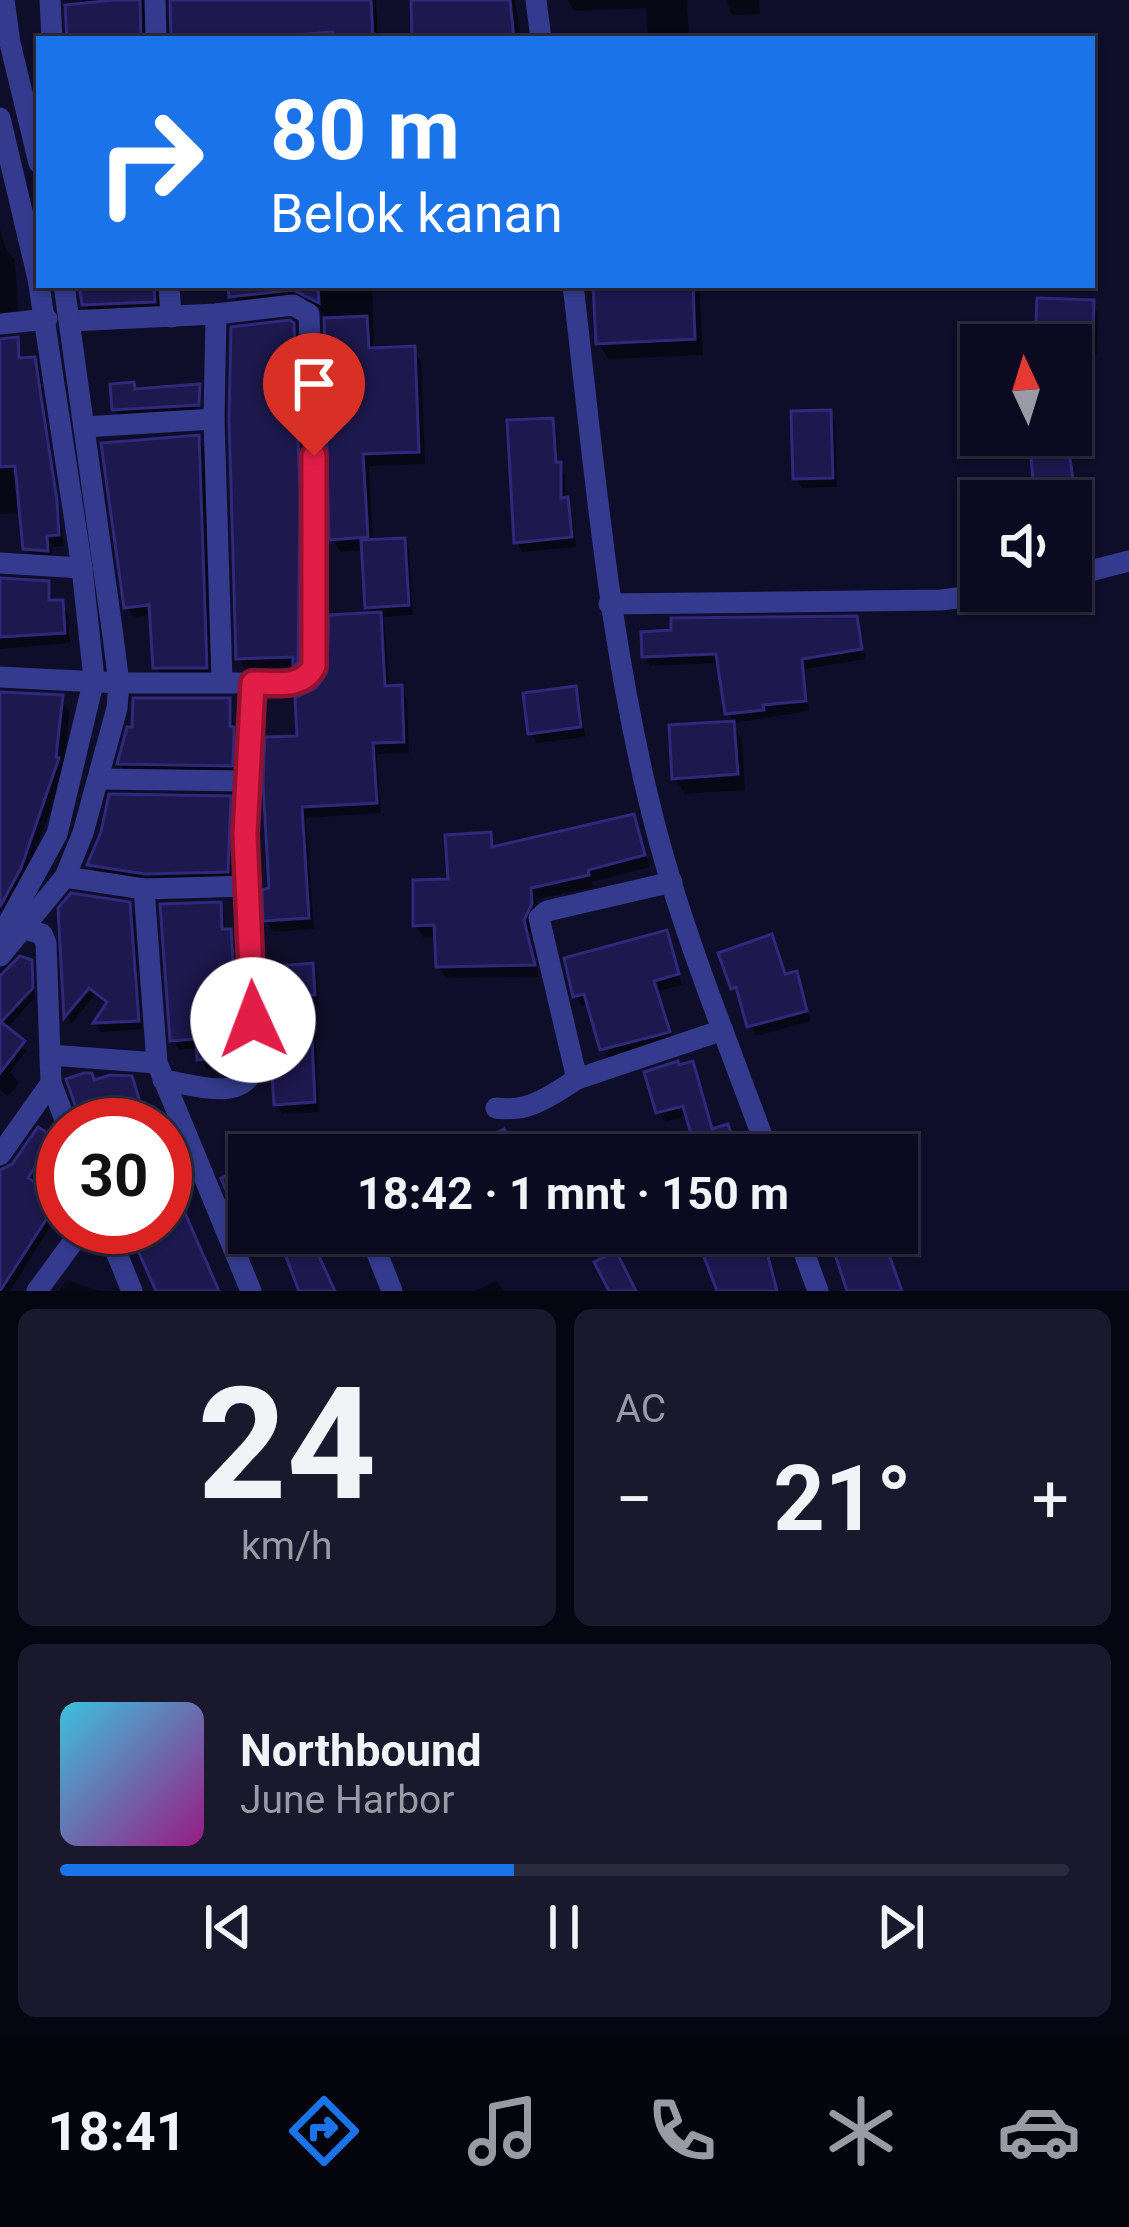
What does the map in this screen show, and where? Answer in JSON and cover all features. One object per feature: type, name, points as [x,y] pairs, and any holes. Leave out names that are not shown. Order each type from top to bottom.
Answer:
[{"type":"street","points":[[4,0],[5,45],[36,153]]},
{"type":"street","points":[[50,0],[52,36]]},
{"type":"street","points":[[155,0],[156,36]]},
{"type":"street","points":[[536,0],[542,36]]},
{"type":"street","points":[[0,118],[36,271]]},
{"type":"street","points":[[7,942],[57,834],[94,679],[82,568],[78,465],[84,428],[59,320],[41,288]]},
{"type":"street","points":[[7,942],[65,877],[100,779],[117,708],[119,682],[78,465],[59,320],[64,288]]},
{"type":"street","points":[[169,288],[171,316]]},
{"type":"street","points":[[573,288],[609,604],[650,802],[672,882],[761,1134]]},
{"type":"street","points":[[0,324],[298,306],[309,314],[314,666],[304,680],[295,683],[0,677]]},
{"type":"street","points":[[216,314],[214,419],[222,681]]},
{"type":"street","points":[[84,428],[214,419]]},
{"type":"street","points":[[1092,571],[1129,561]]},
{"type":"street","points":[[0,563],[82,568]]},
{"type":"street","points":[[609,604],[960,598]]},
{"type":"street","points":[[50,1055],[160,1071],[232,1090],[252,1075],[247,781],[253,683]]},
{"type":"street","points":[[100,779],[247,781]]},
{"type":"street","points":[[65,877],[144,889],[248,886]]},
{"type":"street","points":[[577,1079],[538,918],[548,911],[672,882]]},
{"type":"street","points":[[144,889],[160,1071],[251,1291]]},
{"type":"street","points":[[7,942],[42,934],[46,943],[51,1083],[57,1098]]},
{"type":"street","points":[[496,1108],[518,1111],[577,1079],[723,1030]]},
{"type":"street","points":[[0,1155],[51,1083]]},
{"type":"street","points":[[37,1291],[64,1254]]},
{"type":"street","points":[[117,1254],[132,1291]]},
{"type":"street","points":[[377,1254],[392,1291]]},
{"type":"street","points":[[805,1254],[818,1291]]},
{"type":"building","points":[[140,0],[141,36],[67,36],[65,5]]},
{"type":"building","points":[[170,0],[371,0],[373,36],[333,36],[333,32],[171,36]]},
{"type":"building","points":[[411,0],[510,0],[514,36],[412,36]]},
{"type":"building","points":[[79,288],[154,288],[155,302],[82,305]]},
{"type":"building","points":[[228,288],[318,288],[319,303],[293,290],[229,297]]},
{"type":"building","points":[[593,288],[693,288],[695,339],[596,344]]},
{"type":"building","points":[[1037,298],[1094,300],[1093,345],[1092,324],[1036,324]]},
{"type":"building","points":[[367,316],[369,348],[415,346],[419,452],[363,454],[368,537],[329,540],[324,318]]},
{"type":"building","points":[[294,323],[300,496],[298,662],[293,667],[293,657],[236,659],[229,419],[231,327]]},
{"type":"building","points":[[18,337],[19,358],[35,357],[57,501],[59,535],[47,536],[48,551],[23,549],[15,466],[0,467],[0,339]]},
{"type":"building","points":[[134,382],[135,389],[200,384],[199,405],[112,410],[110,384]]},
{"type":"building","points":[[831,410],[833,478],[793,479],[791,411]]},
{"type":"building","points":[[553,418],[561,498],[568,497],[572,537],[514,543],[507,420]]},
{"type":"building","points":[[199,435],[207,668],[153,668],[149,605],[124,608],[101,443]]},
{"type":"building","points":[[1031,456],[1070,456],[1073,480],[1033,480]]},
{"type":"building","points":[[405,538],[409,605],[365,608],[361,540]]},
{"type":"building","points":[[0,578],[49,581],[49,600],[63,600],[65,633],[0,637]]},
{"type":"building","points":[[381,612],[385,686],[402,685],[404,742],[373,743],[377,803],[302,807],[309,918],[263,921],[262,890],[269,888],[265,737],[297,736],[295,698],[316,688],[327,672],[329,615]]},
{"type":"building","points":[[857,616],[862,649],[802,659],[806,701],[763,705],[764,710],[725,714],[716,654],[642,657],[641,632],[671,630],[671,618]]},
{"type":"building","points":[[576,686],[581,727],[528,734],[523,693]]},
{"type":"building","points":[[0,692],[63,695],[59,758],[21,868],[0,907]]},
{"type":"building","points":[[133,698],[230,698],[233,766],[117,764],[127,727],[132,727]]},
{"type":"building","points":[[734,721],[738,774],[672,779],[669,725]]},
{"type":"building","points":[[109,794],[231,796],[228,872],[145,874],[87,865],[101,832]]},
{"type":"building","points":[[634,814],[645,855],[588,870],[589,875],[531,888],[532,904],[524,920],[535,965],[436,967],[434,925],[413,926],[413,880],[448,879],[445,835],[491,832],[492,847]]},
{"type":"building","points":[[71,893],[130,902],[139,1021],[93,1023],[107,1002],[89,988],[64,1018],[58,908]]},
{"type":"building","points":[[221,902],[222,929],[231,929],[239,1057],[197,1060],[196,1039],[170,1041],[160,904]]},
{"type":"building","points":[[667,930],[679,974],[654,981],[670,1032],[600,1050],[584,994],[573,997],[564,958]]},
{"type":"building","points":[[772,934],[785,974],[797,971],[807,1011],[747,1027],[736,987],[731,989],[718,953]]},
{"type":"building","points":[[20,956],[32,960],[33,988],[1,1022],[25,1041],[0,1073],[0,976]]},
{"type":"building","points":[[313,963],[315,1102],[274,1105],[265,967]]},
{"type":"building","points":[[693,1061],[712,1129],[728,1124],[731,1134],[691,1134],[683,1106],[656,1113],[644,1072]]},
{"type":"building","points":[[84,1073],[92,1073],[94,1080],[132,1076],[139,1098],[73,1098],[66,1079]]},
{"type":"building","points":[[36,1130],[36,1165],[28,1178],[36,1183],[36,1235],[0,1291],[0,1170],[12,1164]]},
{"type":"building","points":[[192,1229],[219,1291],[156,1291],[140,1254],[192,1254]]},
{"type":"building","points":[[285,1254],[318,1254],[335,1291],[299,1291]]},
{"type":"building","points":[[618,1254],[636,1291],[609,1291],[594,1262]]},
{"type":"building","points":[[703,1254],[767,1254],[777,1291],[717,1291]]},
{"type":"building","points":[[835,1254],[889,1254],[902,1291],[847,1291]]},
{"type":"route","points":[[253,1020],[245,834],[253,683],[295,683],[304,680],[314,666],[314,456]]}]
